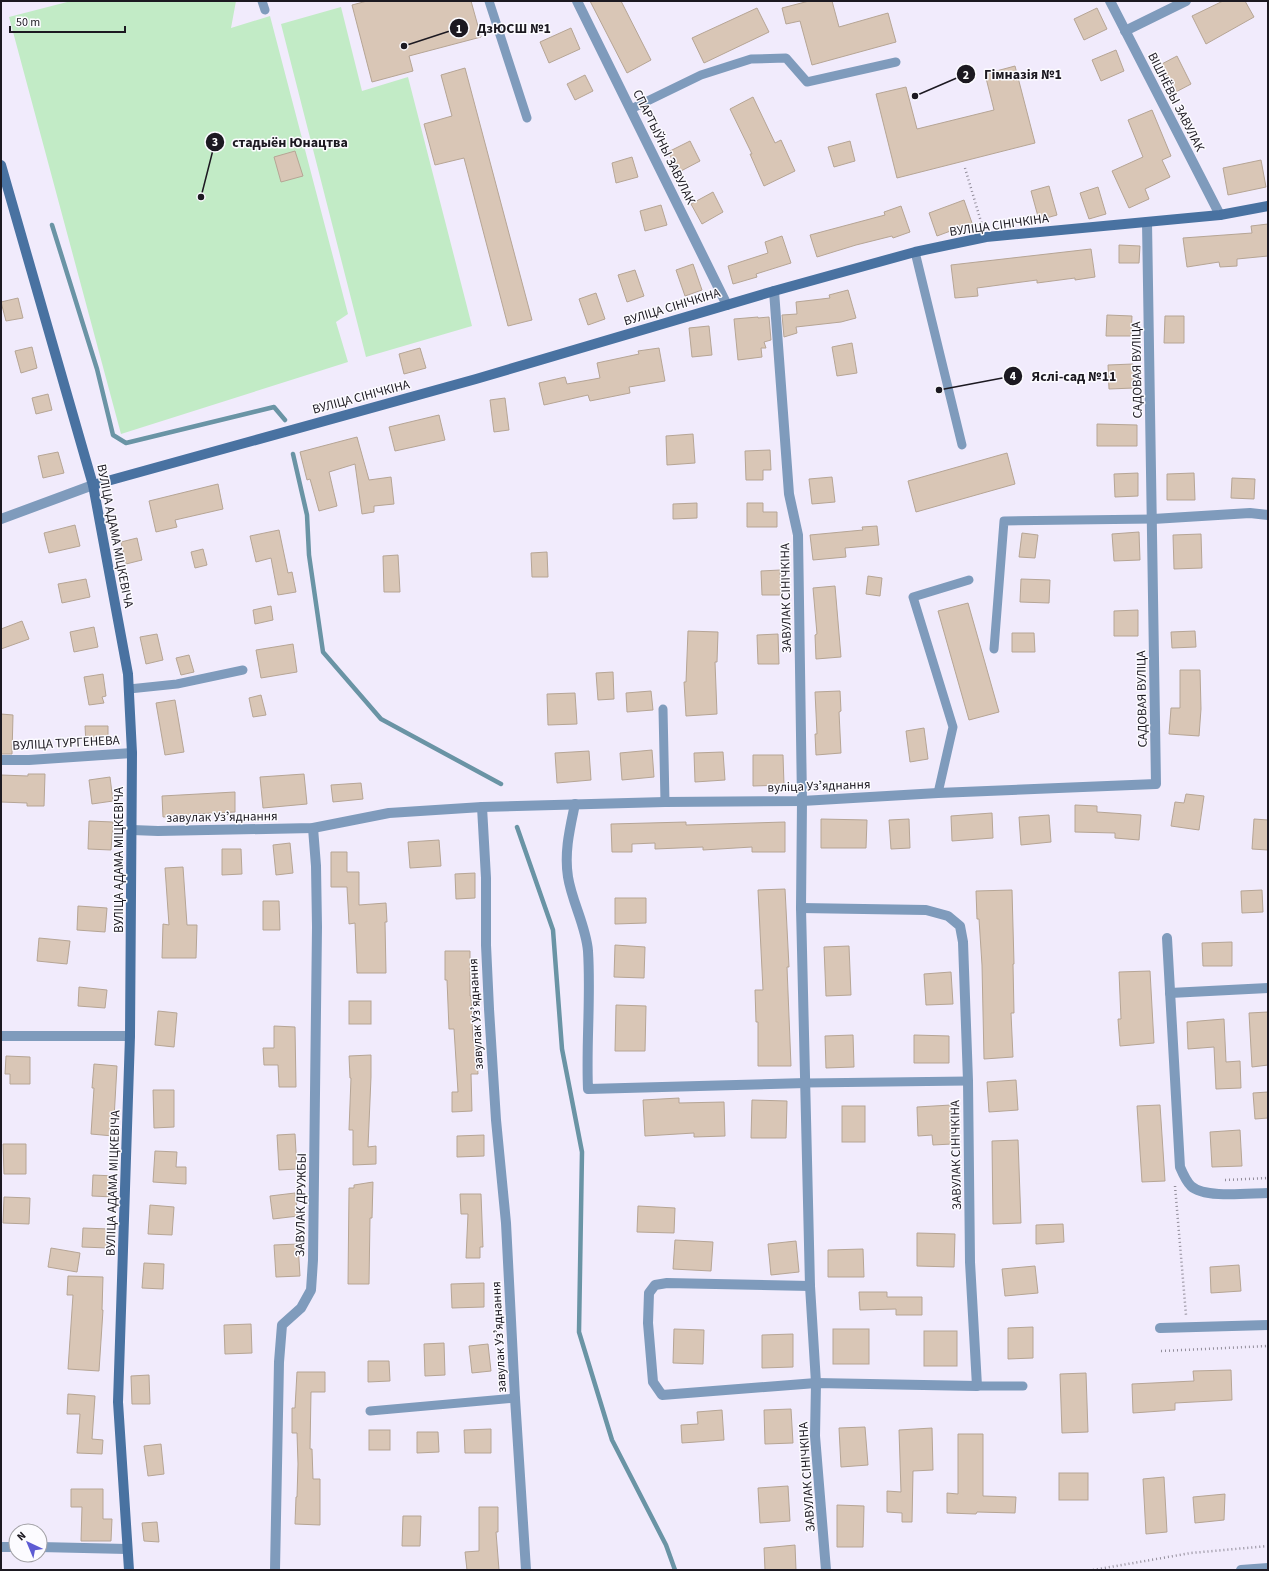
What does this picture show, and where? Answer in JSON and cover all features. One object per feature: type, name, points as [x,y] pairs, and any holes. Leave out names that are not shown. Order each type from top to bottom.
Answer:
[{"type":"street","name":"СПАРТЫЎНЫ ЗАВУЛАК","points":[[577,1],[727,305]]},
{"type":"street","name":"ВІШНЁВЫ ЗАВУЛАК","points":[[1110,1],[1220,215]]},
{"type":"street","points":[[1125,31],[1186,1]]},
{"type":"street","name":"ВУЛІЦА АДАМА МІЦКЕВІЧА","points":[[1,168],[93,485],[128,674],[132,753],[130,1036],[118,1402],[129,1570]]},
{"type":"street","name":"ВУЛІЦА СІНІЧКІНА","points":[[93,485],[476,379],[774,291],[915,252],[986,237],[1220,215],[1268,206]]},
{"type":"street","name":"САДОВАЯ ВУЛІЦА","points":[[1147,222],[1153,518],[1156,784]]},
{"type":"street","name":"ЗАВУЛАК СІНІЧКІНА","points":[[774,291],[788,494],[798,535],[802,801],[801,908],[810,1286],[816,1383],[815,1436],[826,1570]]},
{"type":"street","points":[[1,519],[93,485]]},
{"type":"street","points":[[1153,518],[1250,513],[1268,515]]},
{"type":"street","name":"ВУЛІЦА ТУРГЕНЕВА","points":[[1,760],[29,760],[132,753]]},
{"type":"street","name":"вуліца Узʼяднання","points":[[482,807],[665,802],[802,801],[938,793],[1156,784]]},
{"type":"street","points":[[575,804],[566,854],[568,877],[587,948],[590,989],[587,1064],[588,1089],[806,1084]]},
{"type":"street","name":"завулак Узʼяднання","points":[[132,830],[158,831],[313,828],[389,813],[482,807],[486,878],[486,945],[489,1009],[496,1120],[506,1223],[526,1570]]},
{"type":"street","name":"ЗАВУЛАК ДРУЖБЫ","points":[[274,1570],[279,1362],[282,1325],[300,1308],[311,1290],[314,1260],[317,927],[316,866],[313,828]]},
{"type":"street","name":"ЗАВУЛАК СІНІЧКІНА","points":[[801,908],[926,910],[948,916],[960,926],[963,942],[968,1081],[970,1262],[977,1386]]},
{"type":"street","points":[[1167,938],[1180,1168],[1185,1179],[1192,1188],[1206,1192],[1224,1195],[1268,1192]]},
{"type":"street","points":[[1170,993],[1268,988]]},
{"type":"street","points":[[1,1036],[130,1036]]},
{"type":"street","points":[[810,1286],[667,1283],[655,1286],[649,1293],[648,1323],[652,1382],[662,1395],[816,1383],[977,1386]]},
{"type":"street","points":[[1160,1328],[1268,1325]]},
{"type":"street","points":[[48,1547],[128,1549]]},
{"type":"street","points":[[1241,1570],[1268,1568]]},
{"type":"lane","points":[[489,1],[527,118]]},
{"type":"lane","points":[[631,109],[701,75],[751,59],[786,58],[807,82],[896,62]]},
{"type":"lane","points":[[915,252],[962,445]]},
{"type":"lane","points":[[994,649],[1004,521],[1153,518]]},
{"type":"lane","points":[[938,793],[953,727],[913,597],[968,580]]},
{"type":"lane","points":[[129,689],[177,684],[243,670]]},
{"type":"lane","points":[[663,709],[665,802]]},
{"type":"lane","points":[[806,1084],[968,1081]]},
{"type":"lane","points":[[977,1386],[1023,1386]]},
{"type":"lane","points":[[370,1411],[515,1398]]},
{"type":"path","points":[[966,168],[986,237]]},
{"type":"path","points":[[1225,1180],[1268,1178]]},
{"type":"path","points":[[1175,1182],[1185,1315],[1193,1314]]},
{"type":"path","points":[[1160,1351],[1268,1346]]},
{"type":"path","points":[[1092,1570],[1111,1568],[1191,1553],[1268,1546]]},
{"type":"green space","points":[[71,1],[236,1],[231,28],[270,16],[348,314],[336,322],[348,362],[121,434],[9,17]]},
{"type":"green space","points":[[341,7],[362,91],[408,77],[472,326],[366,357],[281,24]]},
{"type":"building","points":[[367,1],[471,1],[481,37],[409,56],[413,71],[372,82],[352,5]]},
{"type":"building","points":[[590,1],[621,1],[651,60],[627,73]]},
{"type":"building","points":[[809,1],[832,1],[839,27],[888,13],[896,42],[812,65],[800,21],[786,24],[782,8]]},
{"type":"building","points":[[1223,1],[1245,1],[1254,17],[1206,44],[1192,16]]},
{"type":"building","points":[[757,8],[769,32],[704,63],[692,38]]},
{"type":"building","points":[[1097,8],[1107,29],[1084,40],[1074,19]]},
{"type":"building","points":[[571,28],[580,49],[549,63],[540,42]]},
{"type":"building","points":[[1116,50],[1124,71],[1101,81],[1092,60]]},
{"type":"building","points":[[1177,56],[1191,84],[1172,94],[1158,66]]},
{"type":"building","points":[[1015,66],[1035,143],[897,178],[876,94],[906,87],[917,129],[994,110],[985,74]]},
{"type":"building","points":[[465,68],[532,320],[508,326],[464,158],[435,165],[424,124],[452,116],[441,75]]},
{"type":"building","points":[[585,75],[593,91],[575,100],[567,84]]},
{"type":"building","points":[[753,97],[775,143],[781,140],[795,171],[764,186],[750,154],[752,154],[730,109]]},
{"type":"building","points":[[1152,110],[1171,156],[1162,160],[1170,177],[1145,189],[1149,199],[1129,208],[1112,171],[1143,157],[1128,120]]},
{"type":"building","points":[[690,141],[700,161],[679,172],[668,152]]},
{"type":"building","points":[[850,141],[855,161],[834,167],[828,147]]},
{"type":"building","points":[[295,151],[303,176],[281,182],[274,157]]},
{"type":"building","points":[[632,157],[638,177],[616,183],[612,163]]},
{"type":"building","points":[[1261,160],[1266,187],[1228,195],[1223,168]]},
{"type":"building","points":[[1049,186],[1057,215],[1039,220],[1031,191]]},
{"type":"building","points":[[1098,187],[1106,214],[1089,219],[1080,193]]},
{"type":"building","points":[[713,192],[723,212],[702,224],[691,204]]},
{"type":"building","points":[[964,200],[972,223],[937,236],[929,213]]},
{"type":"building","points":[[661,205],[667,225],[645,231],[640,211]]},
{"type":"building","points":[[901,206],[910,232],[893,238],[892,236],[856,245],[817,257],[810,235],[885,215],[884,212]]},
{"type":"building","points":[[1268,224],[1268,256],[1237,259],[1237,266],[1220,267],[1219,262],[1187,267],[1183,238],[1252,233],[1251,226]]},
{"type":"building","points":[[782,236],[791,263],[756,274],[757,277],[733,284],[728,266],[768,253],[765,242]]},
{"type":"building","points":[[1119,245],[1140,246],[1139,263],[1119,263]]},
{"type":"building","points":[[1091,249],[1095,277],[1037,283],[1037,280],[977,288],[978,296],[955,298],[951,265]]},
{"type":"building","points":[[693,264],[702,290],[685,296],[676,270]]},
{"type":"building","points":[[635,270],[644,296],[627,302],[618,275]]},
{"type":"building","points":[[848,290],[856,318],[841,322],[796,327],[797,333],[784,337],[782,315],[797,314],[796,302],[830,298],[829,295]]},
{"type":"building","points":[[596,293],[605,319],[588,325],[579,299]]},
{"type":"building","points":[[18,298],[23,318],[6,321],[1,302]]},
{"type":"building","points":[[1107,315],[1132,316],[1131,336],[1106,336]]},
{"type":"building","points":[[1165,316],[1184,316],[1184,343],[1164,343]]},
{"type":"building","points":[[769,317],[771,340],[764,342],[766,348],[761,348],[762,357],[738,360],[734,319]]},
{"type":"building","points":[[709,326],[712,355],[692,357],[689,328]]},
{"type":"building","points":[[852,343],[857,373],[837,376],[832,347]]},
{"type":"building","points":[[32,347],[37,368],[21,373],[15,351]]},
{"type":"building","points":[[420,348],[426,368],[404,374],[399,354]]},
{"type":"building","points":[[659,348],[665,381],[629,387],[630,393],[590,401],[588,395],[544,405],[539,383],[565,377],[567,384],[600,378],[597,363],[639,354],[638,351]]},
{"type":"building","points":[[1133,364],[1134,388],[1109,389],[1108,365]]},
{"type":"building","points":[[48,394],[52,410],[36,414],[32,398]]},
{"type":"building","points":[[505,398],[509,430],[494,432],[490,400]]},
{"type":"building","points":[[439,415],[445,440],[395,451],[389,427]]},
{"type":"building","points":[[1097,424],[1137,425],[1137,446],[1097,446]]},
{"type":"building","points":[[693,434],[695,463],[667,465],[666,436]]},
{"type":"building","points":[[357,437],[369,480],[391,477],[394,504],[374,506],[374,512],[362,514],[355,464],[329,472],[337,506],[319,511],[310,479],[307,480],[300,452]]},
{"type":"building","points":[[770,450],[771,470],[763,470],[763,480],[746,480],[745,451]]},
{"type":"building","points":[[58,452],[64,473],[43,478],[38,456]]},
{"type":"building","points":[[1007,453],[1015,484],[916,512],[908,481]]},
{"type":"building","points":[[1138,473],[1138,496],[1115,497],[1114,474]]},
{"type":"building","points":[[1194,473],[1195,500],[1167,500],[1167,474]]},
{"type":"building","points":[[832,477],[835,502],[812,504],[809,479]]},
{"type":"building","points":[[1232,478],[1255,479],[1254,499],[1231,498]]},
{"type":"building","points":[[218,484],[223,509],[175,520],[177,527],[156,532],[149,501]]},
{"type":"building","points":[[697,503],[697,518],[673,519],[673,504]]},
{"type":"building","points":[[747,503],[763,503],[763,512],[777,512],[777,527],[747,527]]},
{"type":"building","points":[[75,525],[80,546],[49,553],[44,533]]},
{"type":"building","points":[[877,526],[879,545],[845,548],[846,557],[813,560],[810,535],[863,530],[862,527]]},
{"type":"building","points":[[279,530],[288,573],[292,572],[296,592],[278,595],[271,558],[256,562],[250,536]]},
{"type":"building","points":[[1139,532],[1140,560],[1114,561],[1112,534]]},
{"type":"building","points":[[1022,533],[1038,535],[1035,558],[1019,557]]},
{"type":"building","points":[[1201,534],[1202,568],[1174,569],[1173,535]]},
{"type":"building","points":[[137,538],[142,560],[126,564],[121,542]]},
{"type":"building","points":[[203,549],[207,565],[195,568],[191,552]]},
{"type":"building","points":[[547,552],[548,577],[532,577],[531,553]]},
{"type":"building","points":[[398,555],[400,592],[384,592],[383,556]]},
{"type":"building","points":[[780,570],[781,595],[762,595],[761,571]]},
{"type":"building","points":[[868,576],[882,578],[880,596],[866,594]]},
{"type":"building","points":[[86,579],[90,597],[62,603],[58,584]]},
{"type":"building","points":[[1021,579],[1050,580],[1049,603],[1020,602]]},
{"type":"building","points":[[835,586],[841,657],[816,659],[815,635],[817,634],[813,588]]},
{"type":"building","points":[[968,603],[999,712],[969,720],[938,611]]},
{"type":"building","points":[[271,606],[273,620],[255,624],[253,610]]},
{"type":"building","points":[[1138,610],[1138,636],[1114,636],[1114,611]]},
{"type":"building","points":[[22,621],[29,639],[1,649],[1,629]]},
{"type":"building","points":[[94,627],[98,647],[74,652],[70,632]]},
{"type":"building","points":[[688,631],[718,632],[717,662],[715,662],[717,714],[686,716],[684,682],[686,682]]},
{"type":"building","points":[[1195,631],[1196,647],[1172,648],[1171,632]]},
{"type":"building","points":[[1012,633],[1034,633],[1035,652],[1012,652]]},
{"type":"building","points":[[157,634],[163,660],[146,664],[140,637]]},
{"type":"building","points":[[778,634],[779,664],[758,664],[757,635]]},
{"type":"building","points":[[293,644],[297,672],[261,678],[256,650]]},
{"type":"building","points":[[189,655],[194,672],[181,675],[176,658]]},
{"type":"building","points":[[1180,670],[1200,670],[1201,709],[1199,736],[1169,734],[1171,708],[1180,708]]},
{"type":"building","points":[[613,672],[614,699],[598,700],[596,673]]},
{"type":"building","points":[[103,674],[106,696],[102,697],[104,703],[89,705],[84,677]]},
{"type":"building","points":[[651,691],[653,710],[627,712],[626,693]]},
{"type":"building","points":[[840,691],[841,711],[839,712],[841,753],[816,755],[815,734],[817,734],[815,692]]},
{"type":"building","points":[[575,693],[577,724],[548,725],[547,694]]},
{"type":"building","points":[[261,695],[266,715],[253,717],[249,698]]},
{"type":"building","points":[[175,700],[184,752],[165,755],[156,703]]},
{"type":"building","points":[[1,714],[13,715],[12,754],[1,754]]},
{"type":"building","points":[[85,726],[108,726],[108,742],[86,743]]},
{"type":"building","points":[[924,728],[928,759],[910,762],[906,731]]},
{"type":"building","points":[[652,750],[654,777],[622,780],[620,753]]},
{"type":"building","points":[[589,751],[591,780],[557,783],[555,753]]},
{"type":"building","points":[[723,752],[725,780],[695,782],[694,753]]},
{"type":"building","points":[[753,755],[783,755],[784,785],[753,786]]},
{"type":"building","points":[[28,774],[45,774],[44,806],[27,806],[27,803],[1,802],[1,775],[28,776]]},
{"type":"building","points":[[304,774],[307,804],[263,808],[260,777]]},
{"type":"building","points":[[110,777],[113,801],[92,804],[89,780]]},
{"type":"building","points":[[361,783],[363,799],[333,802],[331,785]]},
{"type":"building","points":[[235,792],[235,812],[163,817],[162,796]]},
{"type":"building","points":[[1186,794],[1204,796],[1199,830],[1171,826],[1175,802],[1184,803]]},
{"type":"building","points":[[1075,805],[1097,806],[1097,812],[1141,815],[1139,840],[1115,838],[1115,833],[1075,832]]},
{"type":"building","points":[[992,813],[993,838],[952,841],[951,816]]},
{"type":"building","points":[[1049,815],[1051,842],[1021,845],[1019,817]]},
{"type":"building","points":[[821,819],[867,820],[866,848],[821,848]]},
{"type":"building","points":[[909,819],[910,848],[891,849],[889,820]]},
{"type":"building","points":[[1254,819],[1268,820],[1268,850],[1252,849]]},
{"type":"building","points":[[89,821],[113,822],[111,850],[88,849]]},
{"type":"building","points":[[686,822],[686,825],[785,822],[785,852],[752,852],[752,847],[703,850],[703,847],[655,849],[655,843],[632,844],[632,852],[612,852],[611,824]]},
{"type":"building","points":[[439,840],[441,866],[410,868],[408,842]]},
{"type":"building","points":[[290,843],[293,873],[276,875],[273,845]]},
{"type":"building","points":[[222,849],[241,849],[242,874],[222,875]]},
{"type":"building","points":[[331,852],[347,852],[347,872],[359,872],[359,905],[386,903],[386,973],[357,973],[355,923],[349,924],[347,887],[331,887]]},
{"type":"building","points":[[183,867],[187,925],[197,925],[196,958],[162,958],[163,924],[169,925],[165,868]]},
{"type":"building","points":[[475,873],[475,898],[456,899],[455,874]]},
{"type":"building","points":[[785,889],[789,967],[787,967],[791,1066],[758,1066],[758,1022],[756,1022],[755,990],[763,990],[758,890]]},
{"type":"building","points":[[1012,890],[1014,1013],[1011,1013],[1013,1057],[984,1059],[982,965],[979,919],[977,919],[976,891]]},
{"type":"building","points":[[1262,890],[1263,912],[1242,913],[1241,891]]},
{"type":"building","points":[[615,898],[646,898],[646,923],[615,924]]},
{"type":"building","points":[[263,901],[279,901],[280,930],[263,930]]},
{"type":"building","points":[[78,906],[107,908],[105,932],[77,930]]},
{"type":"building","points":[[39,938],[70,941],[67,964],[37,961]]},
{"type":"building","points":[[1232,942],[1232,966],[1203,966],[1202,943]]},
{"type":"building","points":[[615,945],[645,947],[644,978],[614,977]]},
{"type":"building","points":[[849,946],[851,995],[826,996],[824,947]]},
{"type":"building","points":[[445,951],[470,951],[470,996],[473,1041],[476,1041],[478,1074],[471,1074],[472,1111],[452,1112],[452,1092],[458,1092],[454,1029],[449,1029],[447,980],[445,980]]},
{"type":"building","points":[[1150,971],[1154,1043],[1120,1046],[1118,1019],[1121,1019],[1119,972]]},
{"type":"building","points":[[951,972],[953,1004],[926,1005],[924,974]]},
{"type":"building","points":[[79,987],[107,990],[105,1008],[78,1006]]},
{"type":"building","points":[[349,1001],[371,1001],[371,1024],[349,1024]]},
{"type":"building","points":[[616,1005],[646,1006],[645,1051],[615,1051]]},
{"type":"building","points":[[158,1011],[177,1013],[174,1047],[155,1045]]},
{"type":"building","points":[[1268,1012],[1268,1065],[1252,1067],[1249,1013]]},
{"type":"building","points":[[1224,1019],[1226,1062],[1240,1061],[1241,1088],[1216,1089],[1214,1047],[1188,1049],[1187,1022]]},
{"type":"building","points":[[274,1026],[295,1027],[296,1087],[279,1087],[278,1065],[264,1065],[263,1048],[274,1048]]},
{"type":"building","points":[[853,1035],[854,1067],[826,1068],[825,1036]]},
{"type":"building","points":[[914,1035],[949,1036],[949,1063],[914,1063]]},
{"type":"building","points":[[371,1055],[368,1147],[376,1146],[376,1164],[353,1165],[353,1130],[349,1130],[351,1078],[349,1056]]},
{"type":"building","points":[[6,1056],[30,1057],[30,1084],[10,1084],[10,1074],[5,1074]]},
{"type":"building","points":[[94,1064],[117,1066],[113,1136],[91,1134]]},
{"type":"building","points":[[1016,1080],[1018,1110],[989,1112],[987,1082]]},
{"type":"building","points":[[153,1090],[174,1090],[174,1127],[154,1128]]},
{"type":"building","points":[[1268,1092],[1268,1118],[1255,1119],[1253,1093]]},
{"type":"building","points":[[679,1098],[679,1103],[724,1102],[725,1136],[694,1137],[694,1133],[645,1136],[643,1100]]},
{"type":"building","points":[[752,1100],[787,1101],[786,1138],[751,1138]]},
{"type":"building","points":[[951,1105],[952,1144],[933,1145],[932,1135],[918,1136],[917,1107]]},
{"type":"building","points":[[1160,1105],[1165,1181],[1142,1182],[1137,1106]]},
{"type":"building","points":[[842,1106],[865,1106],[865,1142],[842,1142]]},
{"type":"building","points":[[1240,1130],[1242,1166],[1212,1167],[1210,1132]]},
{"type":"building","points":[[295,1134],[297,1169],[279,1170],[277,1135]]},
{"type":"building","points":[[484,1135],[484,1156],[457,1157],[457,1136]]},
{"type":"building","points":[[1018,1140],[1021,1223],[993,1224],[992,1141]]},
{"type":"building","points":[[3,1144],[26,1144],[26,1174],[4,1174]]},
{"type":"building","points":[[155,1151],[177,1152],[176,1167],[186,1167],[186,1184],[153,1182]]},
{"type":"building","points":[[93,1175],[115,1176],[114,1197],[92,1196]]},
{"type":"building","points":[[373,1182],[372,1218],[370,1218],[369,1284],[348,1284],[349,1188],[354,1188],[354,1185]]},
{"type":"building","points":[[295,1193],[298,1216],[273,1219],[270,1196]]},
{"type":"building","points":[[460,1194],[481,1194],[483,1247],[480,1247],[480,1258],[466,1258],[468,1214],[461,1214]]},
{"type":"building","points":[[4,1197],[30,1198],[29,1224],[3,1223]]},
{"type":"building","points":[[150,1205],[174,1207],[172,1235],[148,1234]]},
{"type":"building","points":[[638,1206],[675,1208],[674,1233],[637,1232]]},
{"type":"building","points":[[1063,1224],[1064,1242],[1036,1244],[1036,1225]]},
{"type":"building","points":[[83,1228],[109,1229],[108,1248],[82,1247]]},
{"type":"building","points":[[917,1233],[955,1234],[954,1267],[917,1266]]},
{"type":"building","points":[[675,1240],[713,1242],[711,1271],[673,1269]]},
{"type":"building","points":[[796,1241],[799,1272],[771,1275],[768,1244]]},
{"type":"building","points":[[298,1244],[300,1276],[276,1277],[274,1245]]},
{"type":"building","points":[[51,1248],[80,1253],[77,1272],[48,1267]]},
{"type":"building","points":[[863,1249],[864,1277],[828,1277],[828,1250]]},
{"type":"building","points":[[144,1263],[164,1264],[163,1289],[142,1288]]},
{"type":"building","points":[[1239,1265],[1241,1291],[1211,1293],[1210,1267]]},
{"type":"building","points":[[1035,1266],[1038,1293],[1005,1296],[1002,1269]]},
{"type":"building","points":[[68,1276],[103,1277],[103,1310],[99,1371],[68,1369],[73,1295],[67,1295]]},
{"type":"building","points":[[484,1283],[484,1307],[452,1308],[451,1284]]},
{"type":"building","points":[[859,1292],[887,1292],[887,1297],[922,1297],[922,1315],[896,1315],[896,1309],[860,1310]]},
{"type":"building","points":[[251,1324],[252,1353],[225,1354],[224,1325]]},
{"type":"building","points":[[1033,1327],[1033,1358],[1008,1359],[1008,1328]]},
{"type":"building","points":[[674,1329],[704,1330],[703,1364],[673,1363]]},
{"type":"building","points":[[833,1329],[869,1329],[869,1364],[833,1364]]},
{"type":"building","points":[[924,1331],[957,1331],[957,1366],[924,1366]]},
{"type":"building","points":[[793,1334],[793,1367],[762,1368],[762,1335]]},
{"type":"building","points":[[444,1343],[445,1375],[425,1376],[424,1344]]},
{"type":"building","points":[[488,1344],[491,1371],[472,1373],[469,1346]]},
{"type":"building","points":[[368,1361],[389,1361],[390,1381],[368,1382]]},
{"type":"building","points":[[1231,1370],[1232,1400],[1175,1403],[1175,1410],[1133,1413],[1132,1384],[1194,1381],[1193,1371]]},
{"type":"building","points":[[297,1372],[325,1372],[325,1392],[311,1392],[310,1449],[312,1449],[313,1479],[320,1479],[320,1525],[295,1524],[298,1464],[297,1433],[292,1433],[292,1408],[295,1408]]},
{"type":"building","points":[[1086,1373],[1088,1432],[1062,1433],[1060,1374]]},
{"type":"building","points":[[149,1375],[150,1404],[132,1404],[131,1376]]},
{"type":"building","points":[[68,1394],[95,1396],[92,1439],[103,1440],[102,1454],[77,1453],[80,1414],[67,1414]]},
{"type":"building","points":[[791,1409],[793,1443],[765,1444],[764,1410]]},
{"type":"building","points":[[722,1410],[724,1440],[682,1443],[681,1425],[698,1424],[697,1412]]},
{"type":"building","points":[[865,1427],[868,1465],[841,1467],[839,1428]]},
{"type":"building","points":[[932,1428],[933,1470],[913,1471],[912,1522],[902,1522],[902,1513],[887,1512],[887,1491],[901,1492],[899,1430]]},
{"type":"building","points":[[491,1429],[491,1453],[465,1453],[464,1430]]},
{"type":"building","points":[[369,1430],[390,1430],[390,1450],[369,1450]]},
{"type":"building","points":[[417,1432],[438,1432],[439,1452],[417,1453]]},
{"type":"building","points":[[958,1434],[983,1434],[983,1496],[1016,1497],[1015,1513],[947,1513],[947,1493],[958,1494]]},
{"type":"building","points":[[161,1444],[164,1474],[148,1476],[144,1446]]},
{"type":"building","points":[[1059,1473],[1088,1473],[1088,1500],[1059,1500]]},
{"type":"building","points":[[1164,1477],[1167,1532],[1146,1534],[1143,1479]]},
{"type":"building","points":[[788,1486],[790,1521],[760,1523],[758,1488]]},
{"type":"building","points":[[71,1489],[103,1489],[103,1519],[112,1519],[111,1541],[81,1541],[82,1507],[71,1507]]},
{"type":"building","points":[[1225,1494],[1224,1520],[1195,1523],[1193,1497]]},
{"type":"building","points":[[837,1505],[864,1506],[863,1547],[837,1547]]},
{"type":"building","points":[[479,1507],[498,1507],[498,1532],[496,1532],[499,1570],[467,1570],[465,1552],[479,1551]]},
{"type":"building","points":[[403,1516],[421,1516],[420,1546],[402,1546]]},
{"type":"building","points":[[157,1522],[159,1542],[144,1541],[142,1523]]},
{"type":"building","points":[[795,1545],[796,1570],[765,1570],[764,1548]]},
{"type":"waterway","points":[[52,225],[97,369],[113,435],[126,443],[274,407],[285,420]]},
{"type":"waterway","points":[[293,454],[307,515],[309,555],[323,652],[381,719],[501,784]]},
{"type":"waterway","points":[[517,827],[553,930],[562,1049],[582,1152],[579,1332],[612,1440],[666,1545],[675,1570]]},
{"type":"place","name":"ДзЮСШ №1","points":[[404,46]]},
{"type":"place","name":"Гімназія №1","points":[[915,96]]},
{"type":"place","name":"стадыён Юнацтва","points":[[201,197]]},
{"type":"place","name":"Яслі-сад №11","points":[[939,390]]}]
